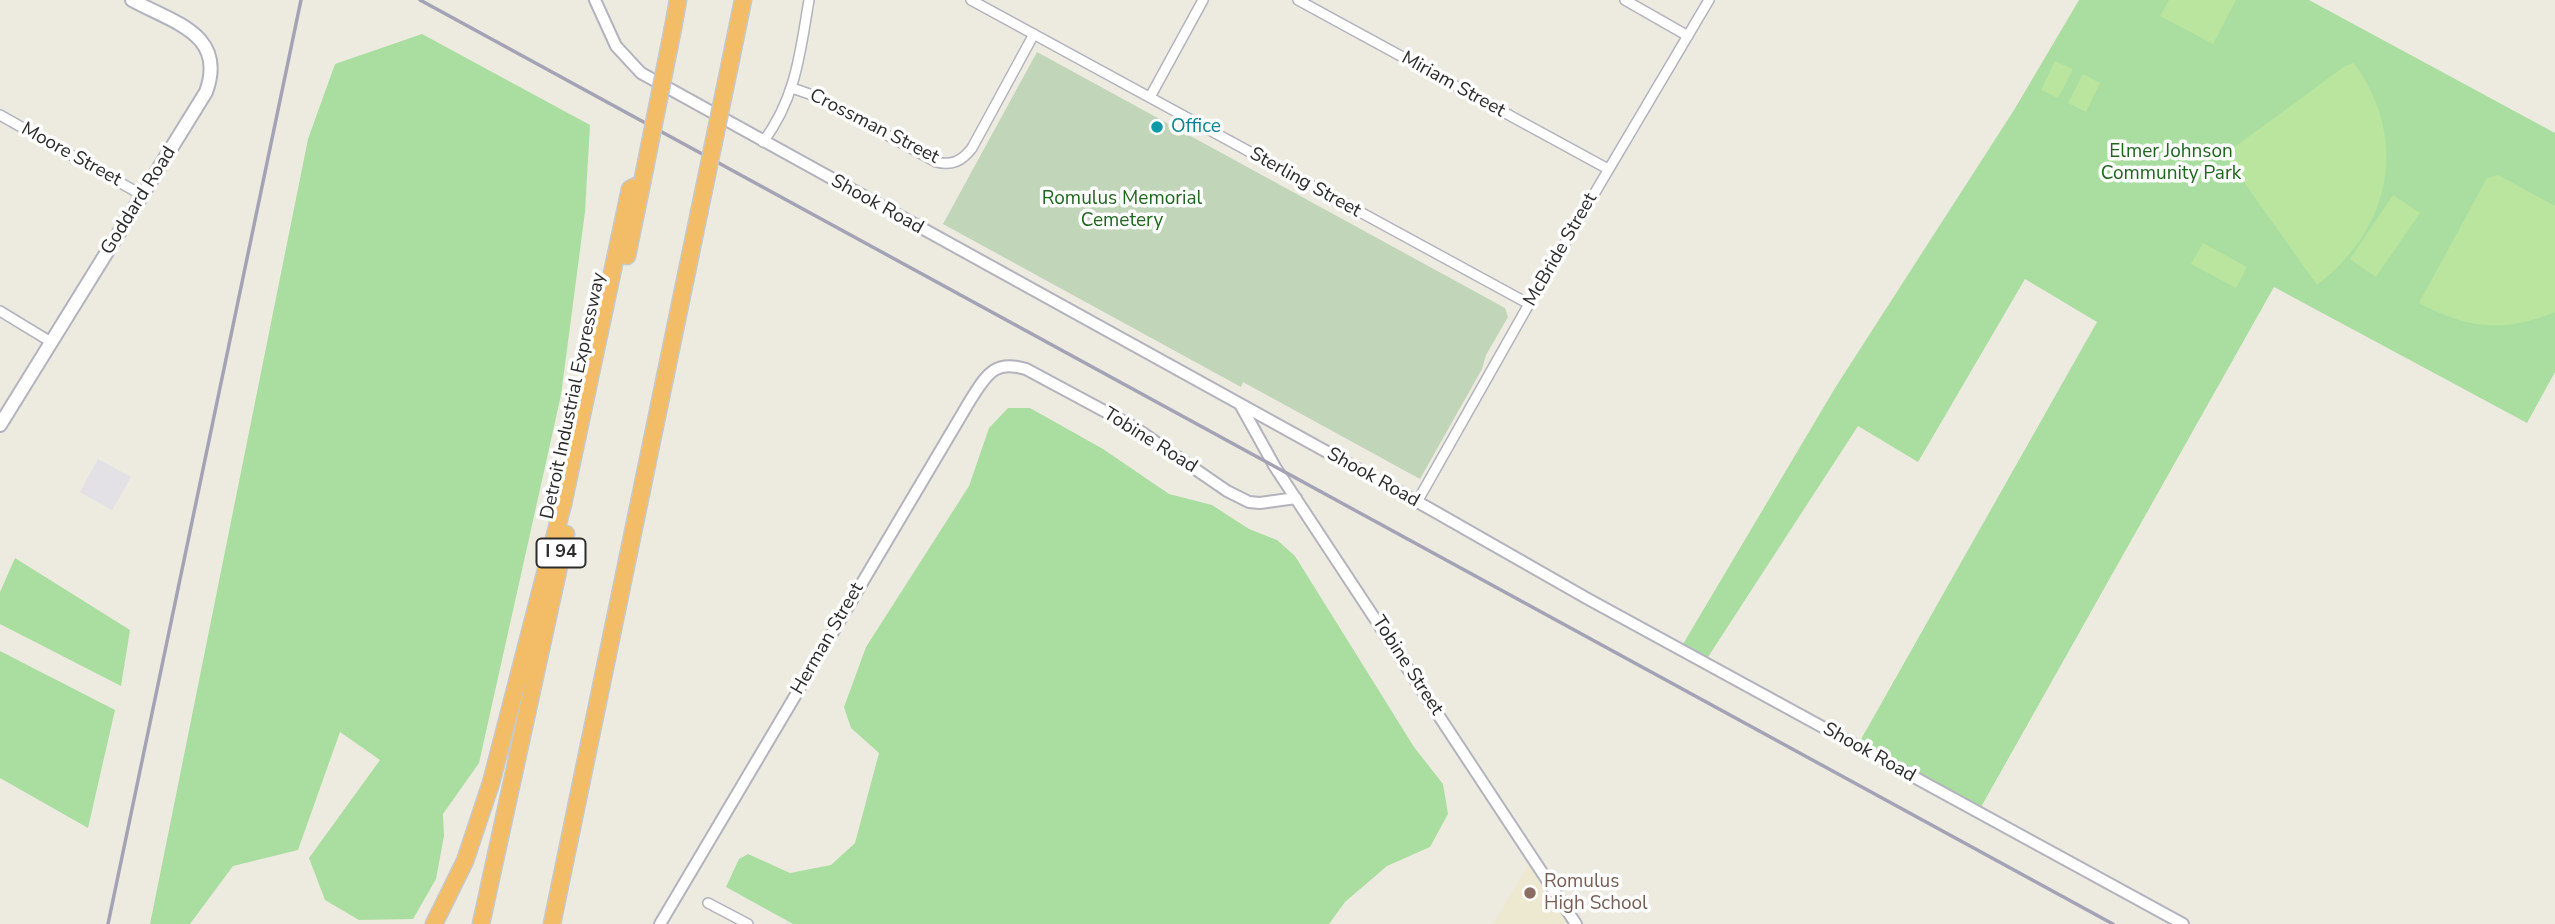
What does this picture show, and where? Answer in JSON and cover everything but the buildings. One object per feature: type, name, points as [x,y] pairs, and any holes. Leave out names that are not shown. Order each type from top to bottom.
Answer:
[{"type":"highway","name":"Detroit Industrial Expressway","points":[[481,924],[642,183],[678,0]]},
{"type":"highway","points":[[552,924],[743,0]]},
{"type":"highway","points":[[434,924],[465,861],[491,783],[563,504],[629,189],[642,183]]},
{"type":"main road","name":"Goddard Road","points":[[0,425],[206,92],[212,66],[208,48],[194,34],[132,0]]},
{"type":"street","name":"Shook Road","points":[[595,0],[616,46],[640,73],[1588,599],[2183,924]]},
{"type":"street","points":[[762,142],[778,122],[792,88],[809,0]]},
{"type":"street","name":"Sterling Street","points":[[971,0],[1529,304]]},
{"type":"street","points":[[1150,97],[1202,0]]},
{"type":"street","name":"Miriam Street","points":[[1298,0],[1608,169]]},
{"type":"street","points":[[1625,0],[1688,36]]},
{"type":"street","name":"McBride Street","points":[[1417,502],[1529,304],[1709,0]]},
{"type":"street","name":"Crossman Street","points":[[792,88],[818,97],[936,162],[956,162],[963,159],[972,148],[1034,34]]},
{"type":"street","name":"Moore Street","points":[[0,115],[142,195]]},
{"type":"street","points":[[0,311],[51,342]]},
{"type":"street","name":"Tobine Road","points":[[1007,365],[1026,369],[1134,428],[1227,491],[1249,502],[1296,498]]},
{"type":"street","name":"Herman Street","points":[[660,924],[971,399],[988,374],[1007,365]]},
{"type":"street","name":"Tobine Street","points":[[1241,405],[1275,467],[1576,924]]},
{"type":"street","points":[[708,903],[748,924]]},
{"type":"shaded area","points":[[98,459],[131,477],[112,510],[80,492]]},
{"type":"shaded area","name":"Romulus High School","points":[[1529,863],[1570,924],[1493,924]]},
{"type":"green space","name":"Elmer Johnson Community Park","points":[[2079,0],[2309,0],[2555,133],[2555,372],[2527,423],[2274,287],[1981,807],[1860,741],[2097,322],[2025,279],[1918,462],[1858,426],[1708,657],[1683,644],[1835,388],[2014,110]]},
{"type":"green space","points":[[2169,0],[2236,0],[2213,44],[2160,16]]},
{"type":"green space","points":[[422,34],[590,125],[585,212],[561,395],[479,763],[443,814],[444,836],[436,879],[413,919],[359,920],[325,900],[309,858],[380,760],[340,732],[298,850],[233,866],[190,924],[150,924],[308,139],[335,64]]},
{"type":"green space","name":"Romulus Memorial Cemetery","points":[[1037,52],[1505,308],[1508,317],[1420,479],[1243,382],[1241,387],[943,224]]},
{"type":"green space","points":[[2055,61],[2073,69],[2058,98],[2041,90]]},
{"type":"green space","points":[[2354,63],[2371,92],[2382,122],[2386,152],[2384,181],[2376,210],[2362,237],[2342,262],[2317,285],[2229,161],[2232,149],[2345,66]]},
{"type":"green space","points":[[2083,74],[2100,83],[2086,112],[2068,103]]},
{"type":"green space","points":[[2498,175],[2555,206],[2555,312],[2519,323],[2470,323],[2419,303],[2487,178]]},
{"type":"green space","points":[[2393,195],[2420,213],[2376,277],[2350,259]]},
{"type":"green space","points":[[2203,243],[2247,267],[2236,288],[2191,264]]},
{"type":"green space","points":[[1008,408],[1030,408],[1103,449],[1169,494],[1212,505],[1249,529],[1277,540],[1295,556],[1414,747],[1443,784],[1448,814],[1430,847],[1387,866],[1345,902],[1329,924],[793,924],[726,887],[739,859],[748,854],[790,873],[831,865],[855,843],[879,753],[851,728],[844,707],[866,647],[969,486],[989,428]]},
{"type":"green space","points":[[15,558],[130,630],[121,686],[0,624],[0,592]]},
{"type":"green space","points":[[0,651],[115,710],[88,828],[0,778]]},
{"type":"railway","points":[[108,924],[301,0]]},
{"type":"railway","points":[[420,0],[2113,924]]},
{"type":"place","name":"Office","points":[[1157,127]]},
{"type":"place","name":"Romulus High School","points":[[1530,893]]}]
